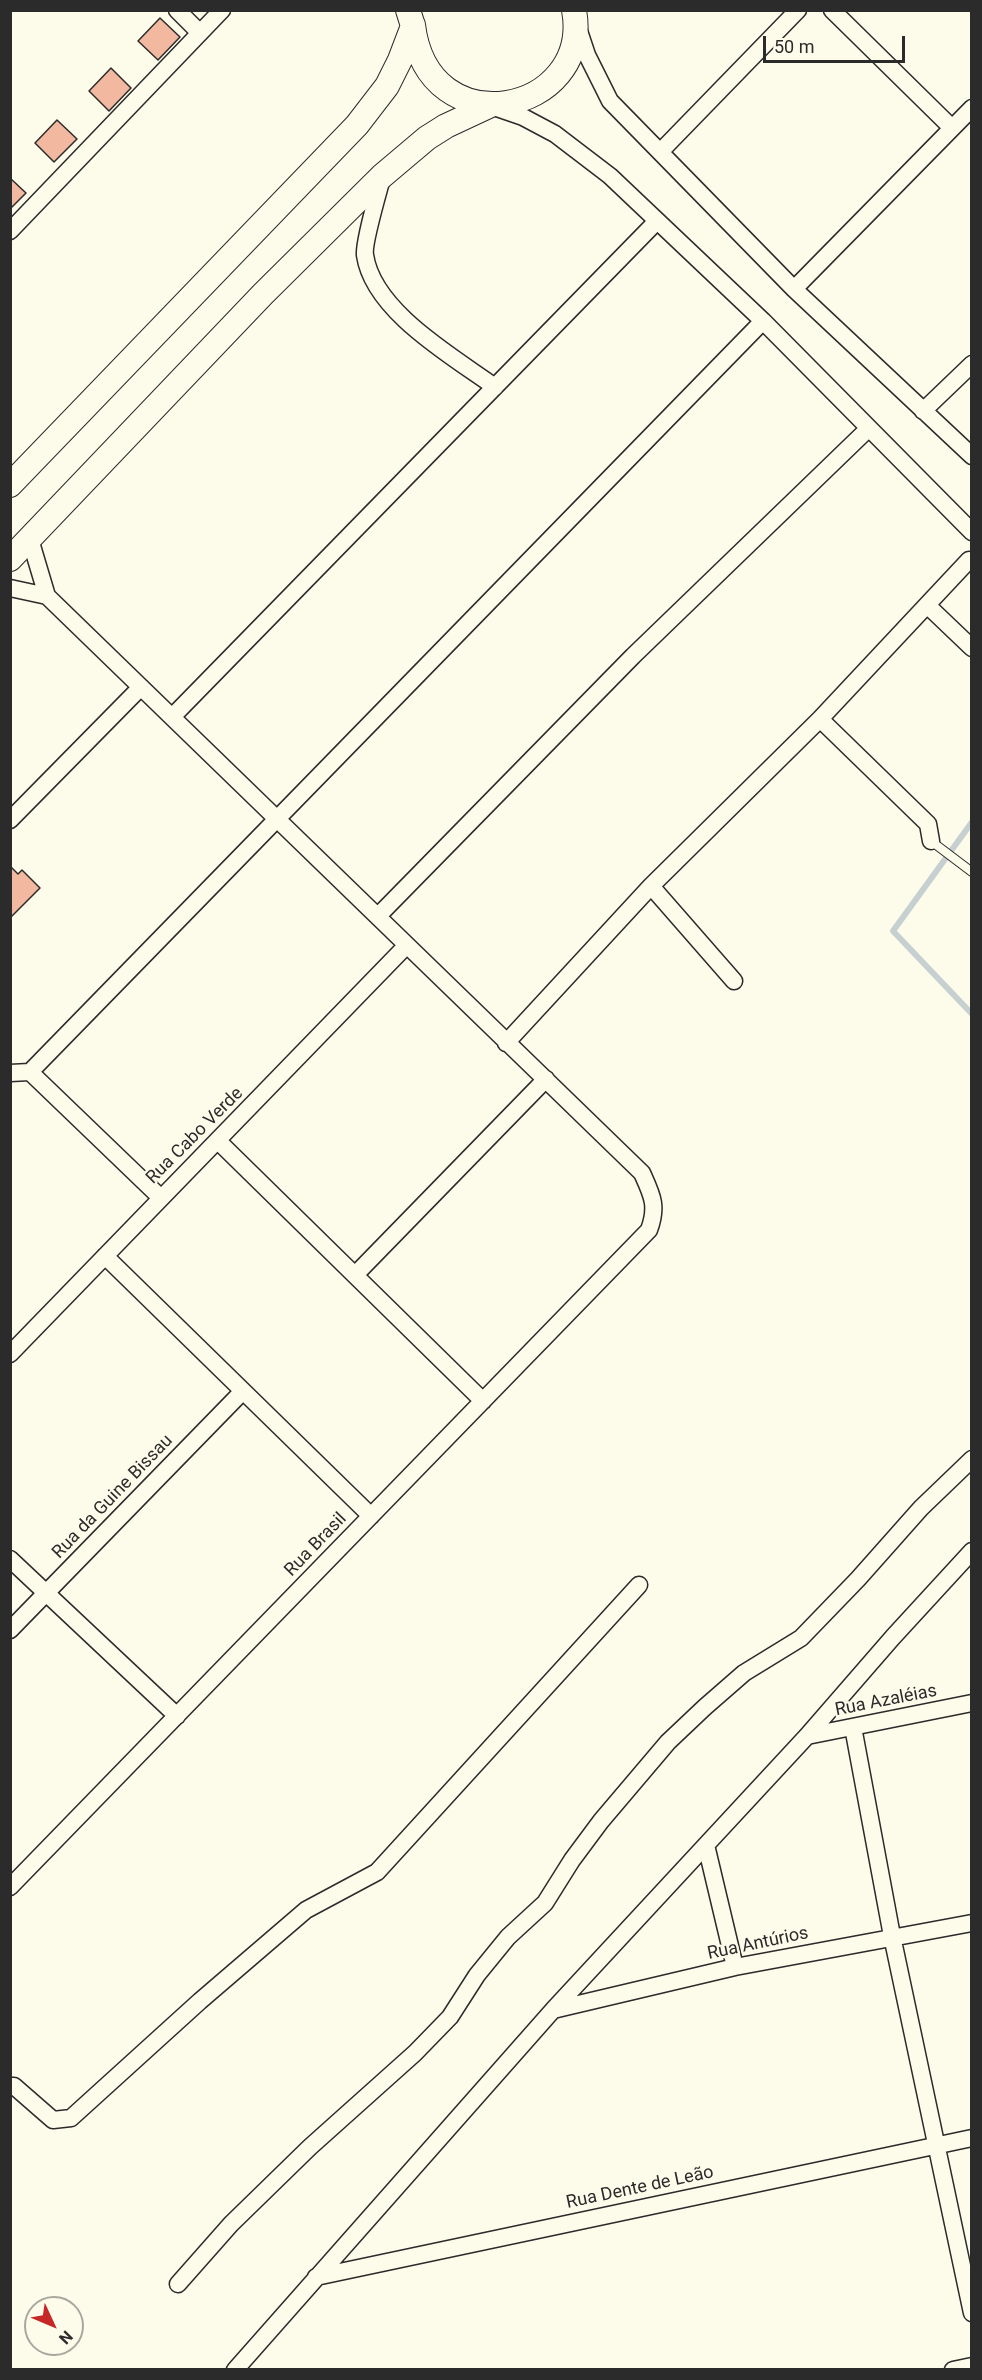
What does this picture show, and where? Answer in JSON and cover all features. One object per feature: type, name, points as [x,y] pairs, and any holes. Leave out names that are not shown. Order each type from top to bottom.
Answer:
[{"type":"street","points":[[177,10],[200,33]]},
{"type":"street","points":[[10,231],[222,10]]},
{"type":"street","points":[[661,151],[798,10]]},
{"type":"street","points":[[832,10],[952,128]]},
{"type":"street","points":[[577,13],[587,55],[610,100],[794,289],[972,456]]},
{"type":"street","points":[[10,559],[263,294],[382,176],[427,138],[447,126],[490,105],[513,103],[534,95],[552,81],[566,63],[574,42],[577,13]]},
{"type":"street","points":[[412,16],[417,50],[428,71],[445,89],[467,101],[490,105],[523,117],[555,134],[610,176],[763,321],[972,532]]},
{"type":"street","points":[[10,485],[352,131],[387,86],[400,60],[412,16]]},
{"type":"street","points":[[794,289],[972,108]]},
{"type":"street","points":[[382,176],[364,253],[372,278],[400,317],[495,387]]},
{"type":"street","points":[[172,717],[657,221]]},
{"type":"street","points":[[10,1073],[30,1072],[763,321]]},
{"type":"street","points":[[923,411],[972,364]]},
{"type":"street","points":[[378,916],[633,656],[868,429]]},
{"type":"street","points":[[30,539],[47,596],[546,1080],[355,1275]]},
{"type":"street","points":[[506,1043],[651,886],[820,719],[971,560]]},
{"type":"street","points":[[10,588],[47,596]]},
{"type":"street","points":[[928,606],[972,648]]},
{"type":"street","points":[[10,820],[141,687]]},
{"type":"street","points":[[820,719],[928,824],[936,844]]},
{"type":"street","points":[[651,886],[734,981]]},
{"type":"street","name":"Rua Cabo Verde","points":[[10,1354],[407,945]]},
{"type":"street","points":[[30,1072],[161,1198]]},
{"type":"street","name":"Rua Brasil","points":[[10,1887],[649,1230],[655,1214],[652,1197],[642,1173],[546,1080]]},
{"type":"street","points":[[218,1141],[483,1401]]},
{"type":"street","points":[[105,1256],[371,1516]]},
{"type":"street","name":"Rua da Guine Bissau","points":[[10,1630],[243,1391]]},
{"type":"street","points":[[178,2284],[231,2224],[310,2147],[415,2053],[450,2017],[477,1975],[508,1937],[545,1903],[572,1860],[601,1821],[668,1742],[744,1673],[801,1638],[858,1579],[921,1508],[972,1459]]},
{"type":"street","points":[[236,2370],[554,2010],[807,1736],[972,1551]]},
{"type":"street","points":[[10,1559],[177,1716]]},
{"type":"street","points":[[10,2086],[14,2086],[53,2120],[71,2118],[200,2001],[306,1910],[377,1872],[639,1585]]},
{"type":"street","name":"Rua Azaléias","points":[[807,1736],[972,1703]]},
{"type":"street","points":[[853,1727],[892,1936],[972,2313]]},
{"type":"street","points":[[706,1845],[735,1967]]},
{"type":"street","name":"Rua Antúrios","points":[[554,2010],[735,1967],[892,1936],[972,1923]]},
{"type":"street","name":"Rua Dente de Leão","points":[[316,2277],[972,2138]]},
{"type":"street","points":[[953,2370],[972,2366]]},
{"type":"lane","points":[[936,844],[968,869]]},
{"type":"building","points":[[160,18],[180,37],[158,60],[138,41]]},
{"type":"building","points":[[111,68],[131,88],[109,111],[89,91]]},
{"type":"building","points":[[57,120],[77,139],[54,162],[35,143]]},
{"type":"building","points":[[10,178],[26,193],[10,209]]},
{"type":"building","points":[[10,866],[18,874],[22,870],[40,888],[10,918]]},
{"type":"waterway","points":[[972,822],[893,931],[972,1014]]}]
